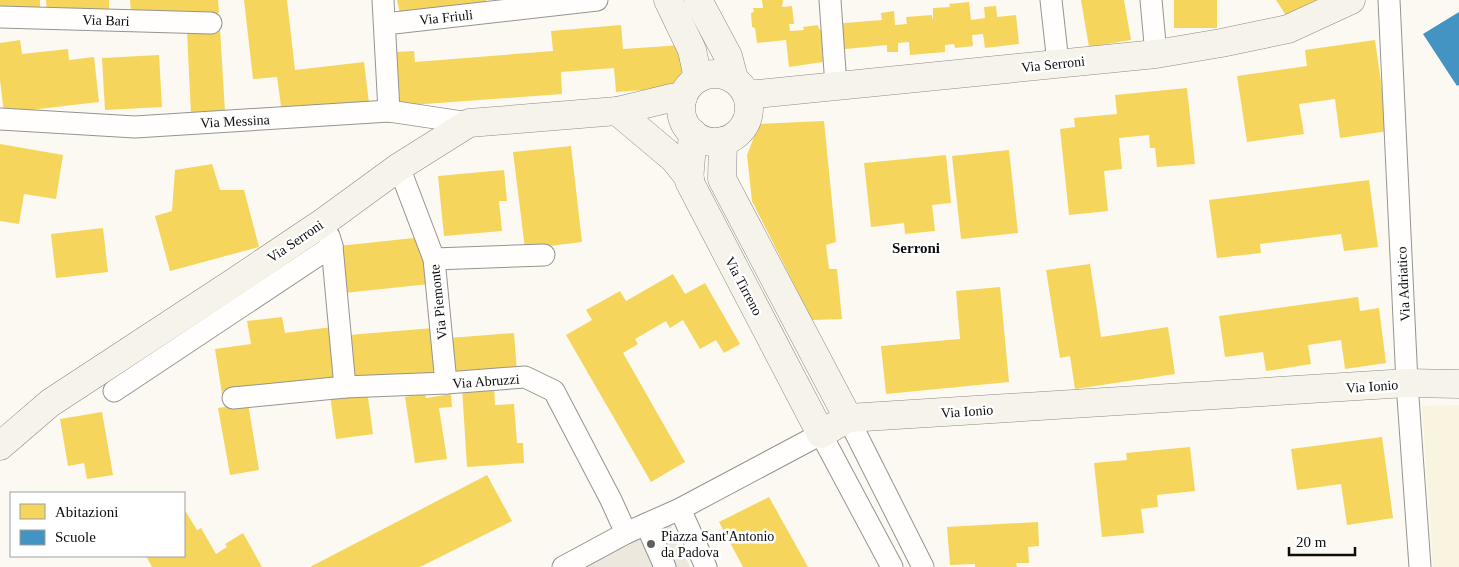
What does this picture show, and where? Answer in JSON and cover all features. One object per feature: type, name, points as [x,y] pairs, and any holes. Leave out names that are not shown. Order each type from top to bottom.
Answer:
[{"type":"street","points":[[383,0],[389,111]]},
{"type":"street","name":"Via Friuli","points":[[384,24],[597,0]]},
{"type":"street","points":[[668,0],[692,50],[691,87],[682,113],[689,128],[705,140],[723,141],[735,136],[744,127],[749,105],[728,56],[698,0]]},
{"type":"street","points":[[830,0],[836,86]]},
{"type":"street","points":[[1051,0],[1058,63]]},
{"type":"street","points":[[1151,0],[1156,54]]},
{"type":"street","name":"Via Serroni","points":[[740,87],[836,86],[1156,54],[1288,29],[1351,0]]},
{"type":"street","name":"Via Adriatico","points":[[1389,0],[1407,383],[1420,567]]},
{"type":"street","name":"Via Bari","points":[[0,17],[212,23]]},
{"type":"street","points":[[691,87],[707,74],[719,74],[740,87]]},
{"type":"street","name":"Via Serroni","points":[[0,446],[50,403],[325,221],[399,167],[469,123],[617,111],[671,98],[691,87]]},
{"type":"street","name":"Via Messina","points":[[0,119],[135,127],[389,111],[469,123]]},
{"type":"street","points":[[617,111],[674,159],[690,179]]},
{"type":"street","name":"Via Serroni","points":[[617,111],[634,118],[689,128]]},
{"type":"street","name":"Via Tirreno","points":[[689,128],[690,179],[821,434]]},
{"type":"street","points":[[723,141],[722,179],[848,418],[922,567]]},
{"type":"street","name":"Via Piemonte","points":[[399,167],[434,259],[446,383]]},
{"type":"street","points":[[325,221],[332,246],[345,387]]},
{"type":"street","points":[[114,391],[332,246]]},
{"type":"street","points":[[434,259],[544,255]]},
{"type":"street","name":"Via Abruzzi","points":[[233,398],[345,387],[446,383],[525,377],[554,391],[611,500],[626,533]]},
{"type":"street","name":"Via Ionio","points":[[563,567],[626,533],[680,509],[848,418],[1407,383],[1459,384]]},
{"type":"street","points":[[821,434],[892,567]]},
{"type":"street","points":[[680,509],[706,567]]},
{"type":"street","points":[[646,524],[665,567]]},
{"type":"shaded area","points":[[1459,405],[1459,567],[1433,567],[1422,406]]},
{"type":"shaded area","name":"Piazza Sant'Antonio da Padova","points":[[669,521],[690,567],[577,567]]},
{"type":"building: Abitazioni","points":[[0,0],[40,0],[40,10],[0,10]]},
{"type":"building: Abitazioni","points":[[46,0],[109,0],[109,9],[47,14]]},
{"type":"building: Abitazioni","points":[[130,0],[218,0],[219,13],[157,17],[156,10],[131,12]]},
{"type":"building: Abitazioni","points":[[244,0],[287,0],[295,70],[364,62],[369,103],[282,113],[277,77],[253,79]]},
{"type":"building: Abitazioni","points":[[397,0],[486,0],[487,4],[402,22]]},
{"type":"building: Abitazioni","points":[[762,0],[783,0],[782,7],[792,6],[794,24],[789,24],[790,31],[804,30],[803,27],[818,25],[821,30],[823,62],[789,67],[786,40],[757,43],[755,28],[752,27],[751,13],[754,12],[753,8],[763,8]]},
{"type":"building: Abitazioni","points":[[1081,0],[1124,0],[1131,40],[1089,47]]},
{"type":"building: Abitazioni","points":[[1174,0],[1217,0],[1217,28],[1174,28]]},
{"type":"building: Abitazioni","points":[[1276,0],[1330,0],[1289,20]]},
{"type":"building: Abitazioni","points":[[969,2],[971,20],[985,18],[984,7],[996,6],[997,17],[1016,15],[1019,44],[985,48],[983,34],[972,35],[973,46],[955,48],[954,44],[945,45],[945,52],[910,55],[909,42],[898,43],[898,52],[887,52],[887,45],[835,50],[833,24],[882,20],[881,13],[894,11],[895,25],[907,24],[906,17],[932,15],[932,19],[933,8],[950,7],[949,4]]},
{"type":"building: Abitazioni","points":[[621,25],[623,49],[683,45],[686,87],[616,92],[614,68],[561,72],[562,94],[398,106],[394,52],[414,51],[415,62],[553,51],[551,31]]},
{"type":"building: Abitazioni","points":[[220,29],[225,112],[191,114],[187,31]]},
{"type":"building: Abitazioni","points":[[20,40],[22,54],[68,49],[69,60],[94,57],[99,102],[4,113],[0,80],[0,43]]},
{"type":"building: Abitazioni","points":[[1375,40],[1388,131],[1340,138],[1335,99],[1299,104],[1304,134],[1247,142],[1237,76],[1307,66],[1305,50]]},
{"type":"building: Abitazioni","points":[[159,55],[162,107],[105,110],[102,58]]},
{"type":"building: Abitazioni","points":[[1187,88],[1195,164],[1157,167],[1155,148],[1150,148],[1149,135],[1119,138],[1122,169],[1104,171],[1108,211],[1069,215],[1060,129],[1075,127],[1074,118],[1117,114],[1115,95]]},
{"type":"building: Abitazioni","points":[[824,121],[836,242],[826,245],[829,269],[837,269],[842,319],[812,320],[752,201],[747,155],[754,137],[756,124]]},
{"type":"building: Abitazioni","points":[[0,144],[63,155],[56,199],[24,194],[19,224],[0,221]]},
{"type":"building: Abitazioni","points":[[571,146],[582,242],[525,249],[513,152]]},
{"type":"building: Abitazioni","points":[[1009,150],[1018,233],[961,239],[952,156]]},
{"type":"building: Abitazioni","points":[[946,155],[951,203],[932,205],[935,231],[905,234],[904,223],[871,227],[864,163]]},
{"type":"building: Abitazioni","points":[[212,164],[220,190],[244,190],[259,247],[170,271],[155,216],[172,211],[175,170]]},
{"type":"building: Abitazioni","points":[[504,170],[507,201],[499,201],[502,231],[444,236],[438,176]]},
{"type":"building: Abitazioni","points":[[1369,180],[1378,247],[1344,251],[1341,234],[1260,244],[1261,253],[1217,258],[1209,200]]},
{"type":"building: Abitazioni","points":[[103,228],[108,272],[56,278],[51,234]]},
{"type":"building: Abitazioni","points":[[423,237],[429,284],[344,293],[339,246]]},
{"type":"building: Abitazioni","points":[[1090,264],[1101,337],[1168,327],[1175,374],[1075,389],[1070,356],[1060,358],[1046,270]]},
{"type":"building: Abitazioni","points":[[673,274],[685,294],[705,283],[740,344],[724,353],[716,340],[700,349],[683,320],[670,328],[666,321],[635,339],[638,344],[623,353],[685,462],[651,482],[566,335],[592,320],[586,310],[620,291],[626,301]]},
{"type":"building: Abitazioni","points":[[1000,287],[1009,382],[886,394],[881,346],[960,339],[956,291]]},
{"type":"building: Abitazioni","points":[[1358,297],[1360,311],[1379,308],[1386,363],[1345,369],[1341,340],[1308,345],[1311,364],[1266,371],[1263,352],[1225,357],[1219,316]]},
{"type":"building: Abitazioni","points":[[282,317],[285,333],[332,327],[340,380],[289,384],[222,394],[215,349],[251,344],[247,321]]},
{"type":"building: Abitazioni","points":[[433,328],[437,377],[352,384],[349,335]]},
{"type":"building: Abitazioni","points":[[514,333],[517,372],[451,377],[449,338]]},
{"type":"building: Abitazioni","points":[[494,386],[495,405],[514,404],[517,443],[523,443],[524,463],[467,467],[462,388]]},
{"type":"building: Abitazioni","points":[[367,390],[373,434],[336,439],[330,395]]},
{"type":"building: Abitazioni","points":[[425,394],[426,398],[451,394],[452,407],[439,408],[447,459],[415,463],[405,397]]},
{"type":"building: Abitazioni","points":[[248,403],[259,470],[230,475],[218,408]]},
{"type":"building: Abitazioni","points":[[102,412],[113,475],[87,479],[84,463],[68,466],[60,419]]},
{"type":"building: Abitazioni","points":[[1382,437],[1393,518],[1347,525],[1341,484],[1297,490],[1291,449]]},
{"type":"building: Abitazioni","points":[[1190,447],[1195,491],[1157,495],[1158,507],[1141,509],[1144,533],[1102,537],[1094,463],[1127,460],[1126,453]]},
{"type":"building: Abitazioni","points":[[487,475],[512,521],[420,567],[310,567]]},
{"type":"building: Abitazioni","points":[[769,497],[808,567],[743,567],[719,522]]},
{"type":"building: Abitazioni","points":[[185,512],[197,530],[201,528],[216,554],[227,547],[225,544],[243,533],[262,567],[152,567],[147,557],[185,557]]},
{"type":"building: Abitazioni","points":[[1038,522],[1039,546],[1028,547],[1029,563],[1016,563],[1017,567],[975,567],[975,564],[950,565],[947,527]]},
{"type":"building: Scuole","points":[[1459,12],[1459,85],[1457,86],[1423,34]]},
{"type":"place","name":"Piazza Sant'Antonio da Padova","points":[[651,544]]},
{"type":"district","name":"Serroni","points":[[916,248]]}]
